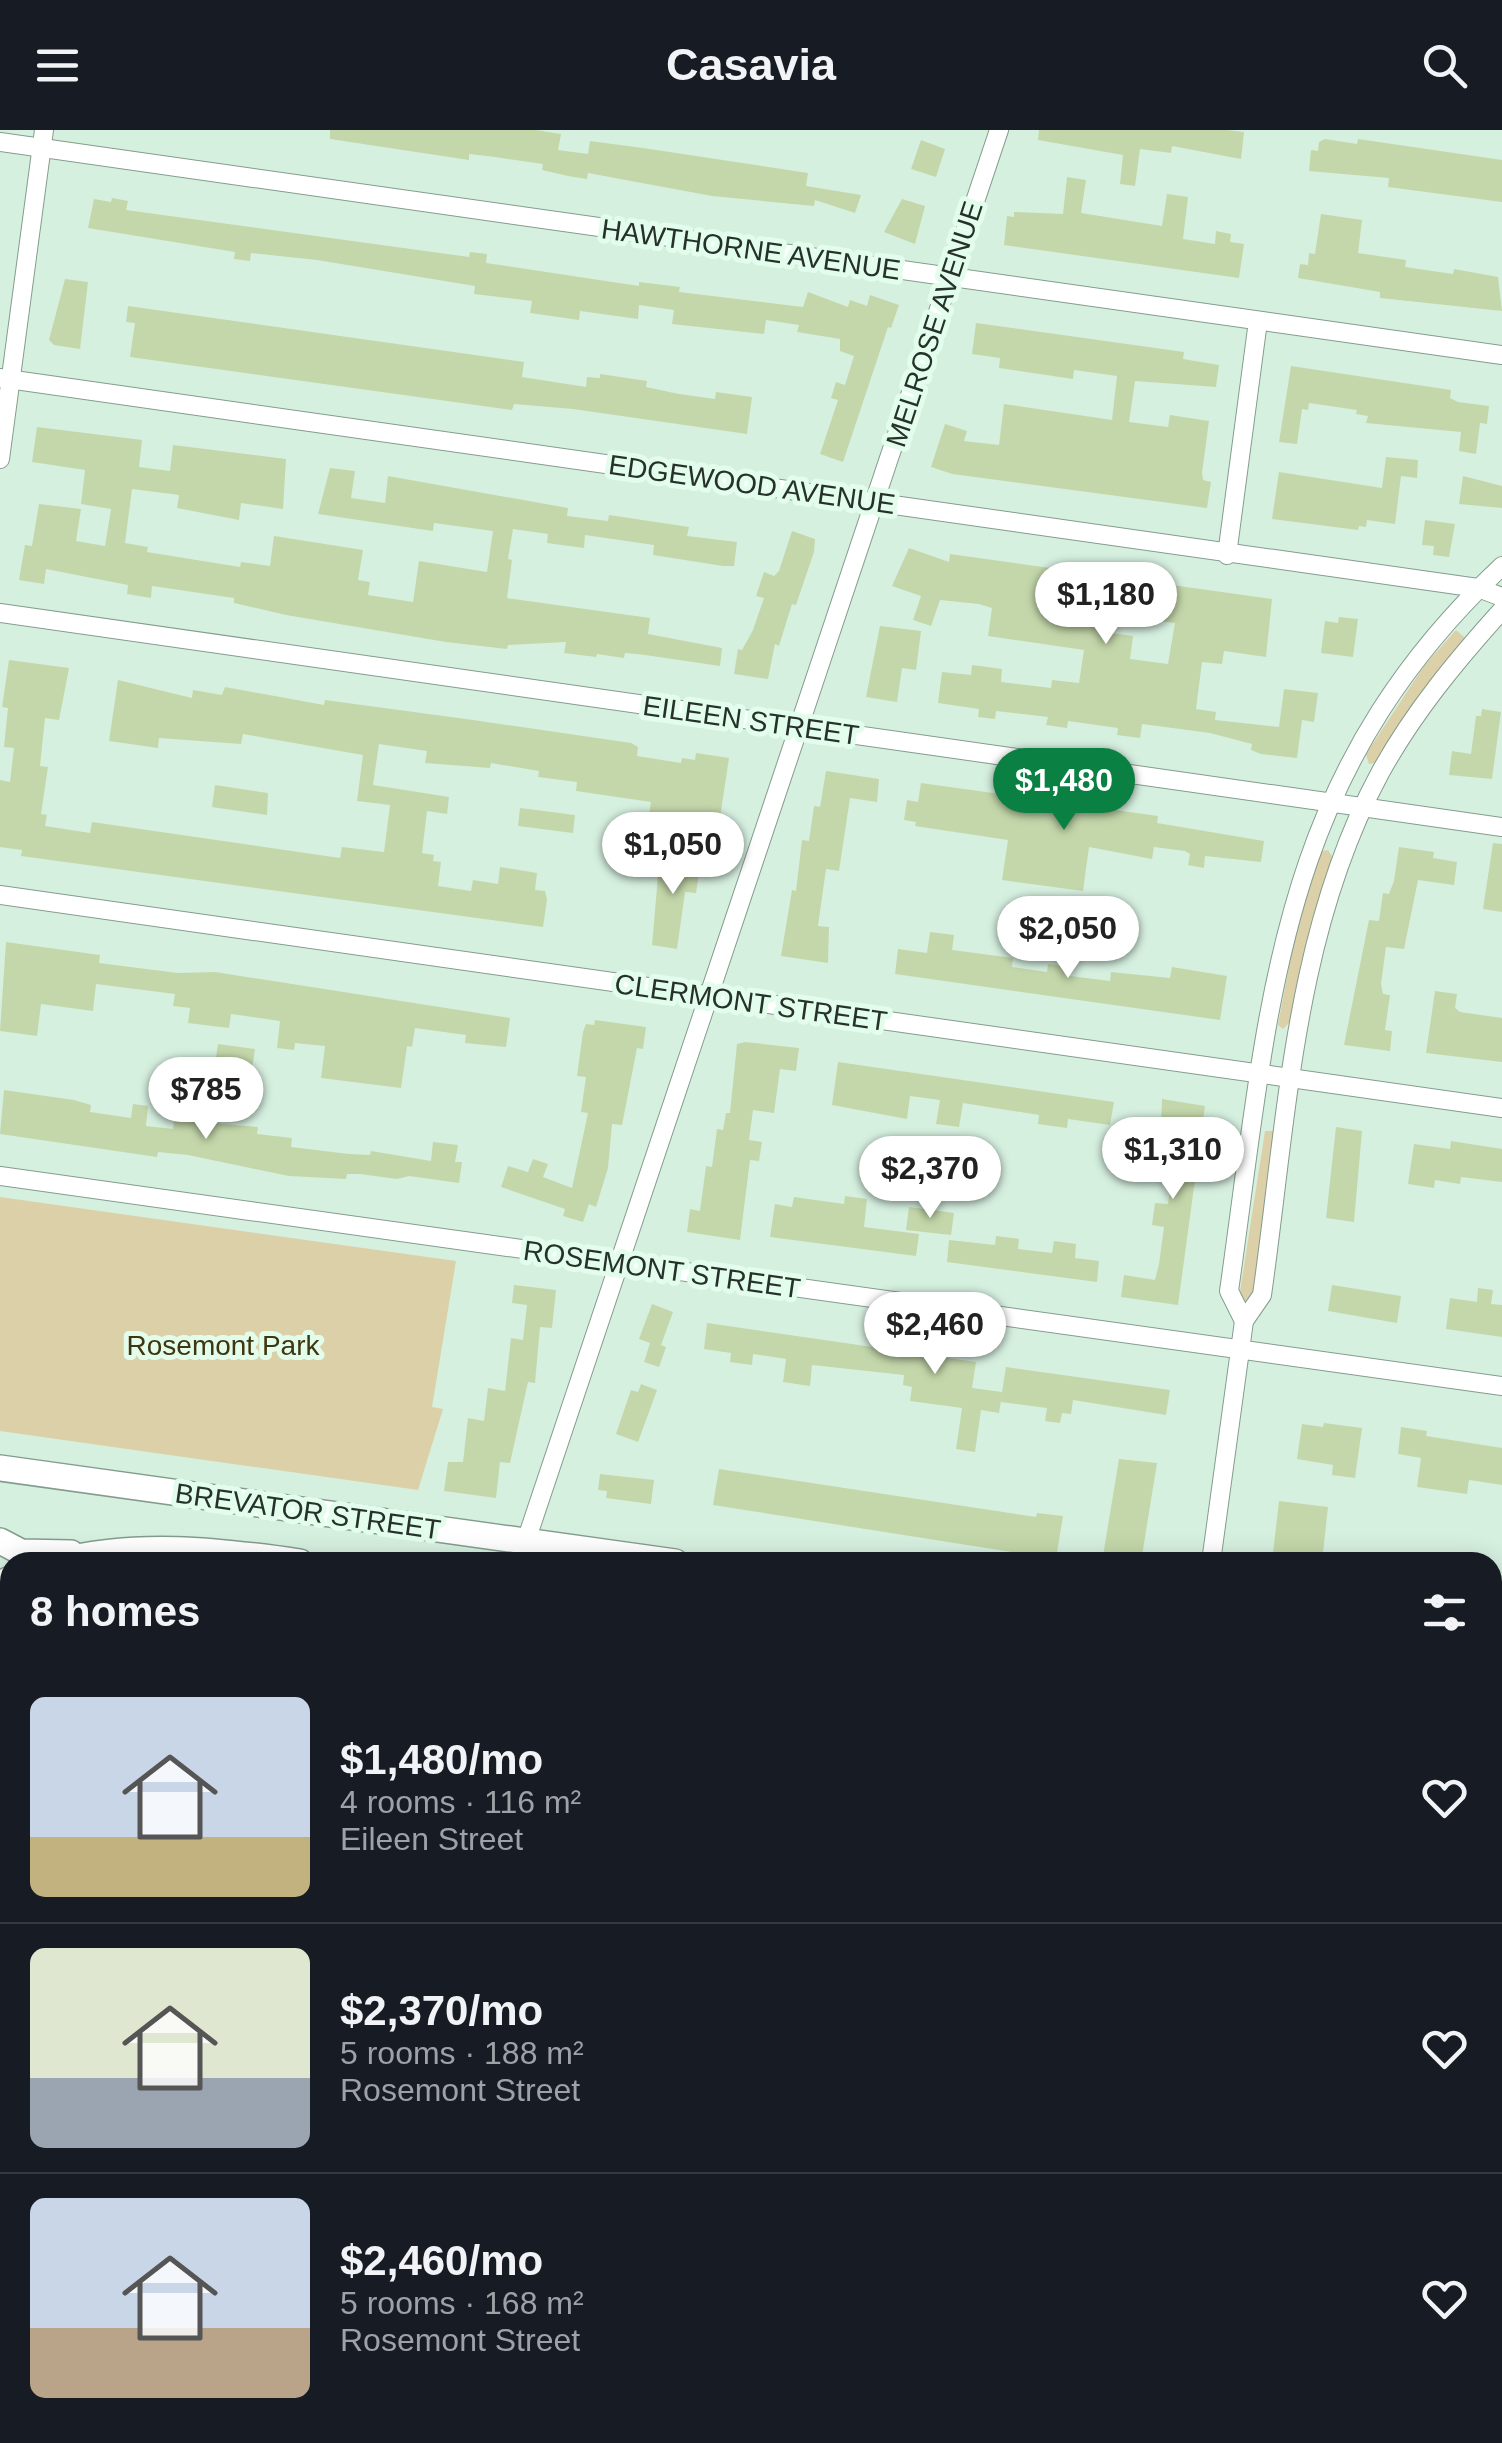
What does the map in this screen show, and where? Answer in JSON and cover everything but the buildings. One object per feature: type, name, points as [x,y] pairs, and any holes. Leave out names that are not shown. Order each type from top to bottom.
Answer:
[{"type":"street","name":"MELROSE AVENUE","points":[[526,1541],[999,130]]},
{"type":"street","name":"HAWTHORNE AVENUE","points":[[0,142],[43,139],[949,278],[1502,355]]},
{"type":"street","points":[[0,459],[4,379],[43,139]]},
{"type":"street","points":[[1228,555],[1258,321]]},
{"type":"street","name":"EDGEWOOD AVENUE","points":[[4,379],[1478,588],[1502,598]]},
{"type":"street","points":[[1244,1321],[1229,1291],[1286,922],[1346,766],[1401,680],[1478,588],[1502,566]]},
{"type":"street","points":[[1211,1552],[1244,1321],[1262,1295],[1308,974],[1327,901],[1365,807],[1425,702],[1502,610]]},
{"type":"street","name":"EILEEN STREET","points":[[0,613],[1502,827]]},
{"type":"street","name":"CLERMONT STREET","points":[[0,895],[1502,1108]]},
{"type":"street","name":"ROSEMONT STREET","points":[[0,1176],[1502,1386]]},
{"type":"street","name":"BREVATOR STREET","points":[[0,1468],[604,1552]]},
{"type":"street","points":[[124,1552],[181,1548],[215,1552]]},
{"type":"green space","points":[[1456,630],[1465,638],[1462,645],[1376,763],[1369,764],[1366,754],[1424,666]]},
{"type":"green space","points":[[1328,850],[1334,859],[1302,962],[1291,1021],[1283,1029],[1278,1025],[1299,915],[1322,851]]},
{"type":"green space","points":[[1265,1131],[1273,1131],[1277,1137],[1254,1301],[1246,1305],[1239,1298]]},
{"type":"green space","name":"Rosemont Park","points":[[0,1197],[456,1261],[432,1407],[443,1409],[418,1490],[0,1431]]}]
